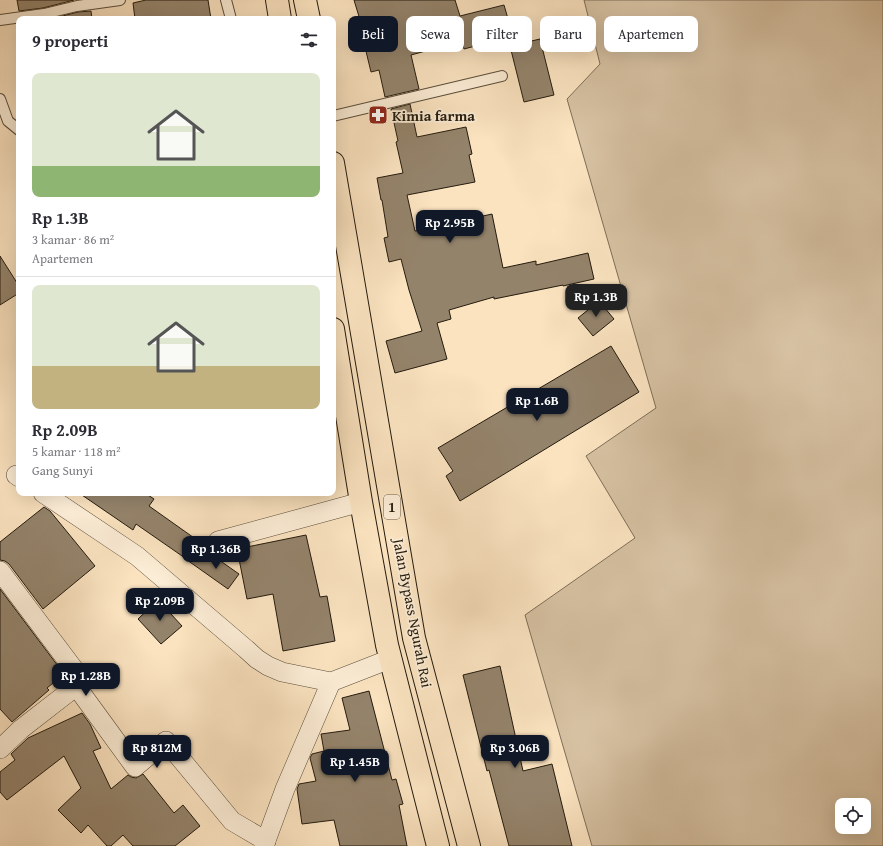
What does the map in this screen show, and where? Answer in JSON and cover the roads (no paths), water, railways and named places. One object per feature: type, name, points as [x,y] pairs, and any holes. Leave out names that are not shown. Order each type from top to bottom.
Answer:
[{"type":"highway","points":[[277,0],[280,16]]},
{"type":"highway","points":[[305,0],[308,16]]},
{"type":"highway","name":"Jalan Bypass Ngurah Rai","points":[[336,181],[414,638],[469,846]]},
{"type":"highway","name":"Jalan Bypass Ngurah Rai","points":[[336,348],[361,502],[390,659],[438,846]]},
{"type":"street","points":[[47,496],[137,556],[257,659],[268,666],[282,672],[331,682],[390,659]]},
{"type":"street","points":[[218,541],[361,502]]},
{"type":"street","points":[[0,570],[79,679],[76,686],[21,729],[0,749]]},
{"type":"street","points":[[76,686],[135,767],[166,741],[232,821],[265,843],[285,789],[331,682]]},
{"type":"lane","points":[[29,16],[77,6],[120,0]]},
{"type":"lane","points":[[226,0],[230,16]]},
{"type":"lane","points":[[0,20],[16,18]]},
{"type":"lane","points":[[336,115],[502,76]]},
{"type":"lane","points":[[0,99],[8,121],[16,128]]},
{"type":"place","name":"Kimia farma","points":[[378,115]]}]
